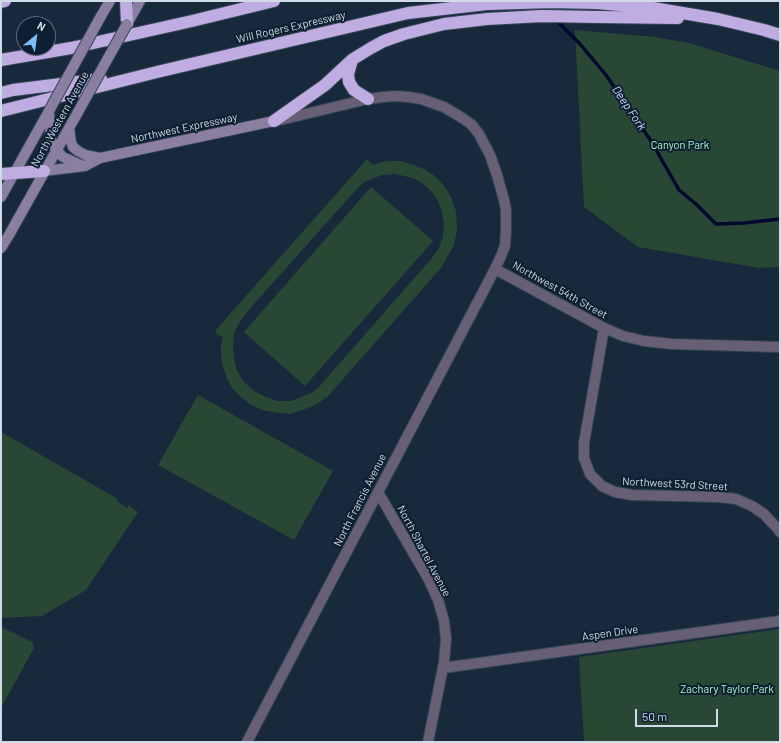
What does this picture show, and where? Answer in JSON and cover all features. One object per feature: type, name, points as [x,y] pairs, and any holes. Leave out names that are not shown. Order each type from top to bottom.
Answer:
[{"type":"highway","points":[[1,2],[5,1]]},
{"type":"highway","points":[[1,60],[71,48],[192,22],[261,3],[274,1]]},
{"type":"highway","name":"Will Rogers Expressway","points":[[1,111],[157,72],[408,13],[487,4],[551,2],[597,3],[652,8],[718,19],[780,35]]},
{"type":"highway","points":[[127,24],[132,5]]},
{"type":"highway","points":[[274,121],[325,85],[353,59],[371,48],[384,41],[404,34],[444,24],[487,19],[542,16],[718,19]]},
{"type":"highway","points":[[353,59],[348,74],[349,82],[354,90],[368,99]]},
{"type":"highway","points":[[1,93],[21,89],[157,72]]},
{"type":"highway","points":[[1,174],[44,171]]},
{"type":"main road","name":"North Western Avenue","points":[[1,197],[48,117],[110,1]]},
{"type":"main road","name":"North Western Avenue","points":[[1,248],[10,235],[44,171],[127,24]]},
{"type":"main road","points":[[48,117],[51,140],[56,150],[63,157],[84,166]]},
{"type":"main road","name":"Northwest Expressway","points":[[44,171],[84,166],[100,158],[274,121]]},
{"type":"main road","name":"Northwest Expressway","points":[[69,128],[73,147],[86,155],[100,158]]},
{"type":"street","name":"Northwest 54th Street","points":[[274,121],[368,99],[396,96],[421,100],[444,107],[472,125],[488,149],[494,165],[506,210],[505,246],[495,269],[604,328],[623,336],[644,341],[671,344],[780,347]]},
{"type":"street","name":"North Francis Avenue","points":[[247,742],[495,269]]},
{"type":"street","name":"Northwest 53rd Street","points":[[604,328],[584,443],[584,458],[590,474],[602,486],[615,492],[632,495],[719,497],[736,499],[752,506],[764,514],[780,532]]},
{"type":"street","name":"North Shartel Avenue","points":[[378,492],[429,580],[438,600],[444,621],[446,639],[443,668],[428,742]]},
{"type":"street","name":"Aspen Drive","points":[[443,668],[780,621]]},
{"type":"green space","name":"Canyon Park","points":[[575,30],[655,37],[689,43],[780,71],[780,267],[759,268],[638,247],[584,207]]},
{"type":"green space","points":[[367,159],[373,165],[382,162],[400,161],[426,170],[436,177],[451,197],[456,211],[456,235],[454,245],[441,268],[328,396],[317,404],[290,414],[262,410],[250,404],[232,388],[227,378],[221,356],[223,336],[221,337],[215,331]],"holes":[[[395,174],[413,178],[422,183],[432,192],[438,201],[442,212],[444,224],[443,237],[438,250],[318,388],[311,393],[291,401],[277,401],[254,391],[243,381],[234,360],[234,334],[246,313],[364,182],[382,175]]]},
{"type":"green space","points":[[371,187],[433,241],[305,386],[244,332]]},
{"type":"green space","points":[[198,395],[333,471],[294,540],[158,465]]},
{"type":"green space","points":[[1,432],[118,499],[117,501],[127,508],[129,505],[138,512],[86,590],[42,616],[1,618]]},
{"type":"green space","points":[[1,627],[32,642],[34,648],[1,708]]},
{"type":"green space","name":"Zachary Taylor Park","points":[[780,629],[780,742],[584,742],[579,657]]},
{"type":"waterway","name":"Deep Fork","points":[[556,20],[580,44],[606,75],[651,141],[679,190],[716,224],[780,219]]}]
